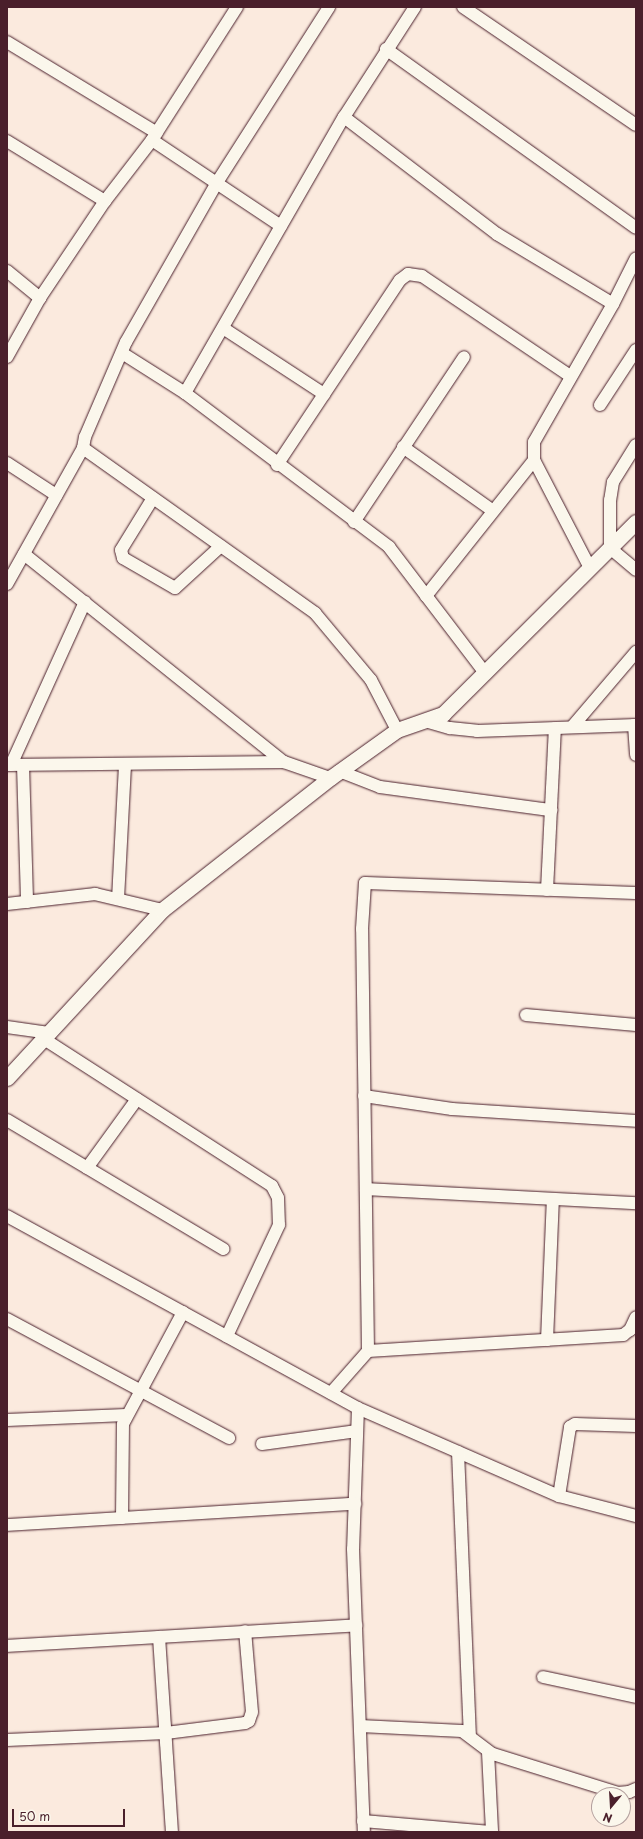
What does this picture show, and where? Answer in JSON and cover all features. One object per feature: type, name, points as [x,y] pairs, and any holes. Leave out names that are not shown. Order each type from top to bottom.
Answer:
[{"type":"street","points":[[7,357],[40,298],[105,201],[155,136],[237,7]]},
{"type":"street","points":[[7,584],[83,448],[122,353],[216,184],[329,7]]},
{"type":"street","points":[[185,393],[344,117],[386,49],[415,7]]},
{"type":"street","points":[[463,7],[636,125]]},
{"type":"street","points":[[7,42],[155,136],[216,184],[281,226]]},
{"type":"street","points":[[386,49],[636,228]]},
{"type":"street","points":[[344,117],[497,234],[613,304]]},
{"type":"street","points":[[7,141],[105,201]]},
{"type":"street","points":[[590,568],[534,460],[534,442],[570,376],[613,304],[636,258]]},
{"type":"street","points":[[7,271],[40,298]]},
{"type":"street","points":[[277,465],[400,280],[413,273],[422,276],[570,376]]},
{"type":"street","points":[[223,328],[324,394]]},
{"type":"street","points":[[600,405],[636,350]]},
{"type":"street","points":[[122,353],[185,393],[277,465],[389,547],[485,673]]},
{"type":"street","points":[[354,522],[464,357]]},
{"type":"street","points":[[636,445],[613,482],[610,500],[610,548],[636,570]]},
{"type":"street","points":[[403,447],[493,511]]},
{"type":"street","points":[[83,448],[315,613],[371,680],[397,730]]},
{"type":"street","points":[[426,596],[534,460]]},
{"type":"street","points":[[7,463],[56,495]]},
{"type":"street","points":[[153,498],[120,550],[123,558],[175,588],[221,546]]},
{"type":"street","points":[[7,1078],[162,910],[334,775],[397,730],[443,714],[636,522]]},
{"type":"street","points":[[24,554],[284,762]]},
{"type":"street","points":[[85,602],[9,765],[284,762],[380,787],[551,810]]},
{"type":"street","points":[[572,727],[636,652]]},
{"type":"street","points":[[425,720],[450,728],[477,731],[635,725],[636,755]]},
{"type":"street","points":[[547,890],[555,728]]},
{"type":"street","points":[[118,900],[125,764]]},
{"type":"street","points":[[23,765],[27,902]]},
{"type":"street","points":[[331,1394],[368,1351],[362,929],[365,883],[636,893]]},
{"type":"street","points":[[7,904],[95,894],[162,910]]},
{"type":"street","points":[[526,1015],[636,1025]]},
{"type":"street","points":[[7,1027],[46,1036],[137,1099],[272,1186],[278,1198],[281,1211],[279,1225],[227,1336]]},
{"type":"street","points":[[364,1096],[452,1109],[636,1121]]},
{"type":"street","points":[[87,1168],[137,1099]]},
{"type":"street","points":[[7,1120],[223,1249]]},
{"type":"street","points":[[366,1189],[636,1203]]},
{"type":"street","points":[[547,1340],[552,1199]]},
{"type":"street","points":[[7,1216],[358,1408],[559,1496],[636,1516]]},
{"type":"street","points":[[122,1518],[121,1433],[126,1415],[182,1312]]},
{"type":"street","points":[[368,1351],[623,1335],[630,1330],[636,1318]]},
{"type":"street","points":[[7,1319],[229,1438]]},
{"type":"street","points":[[358,1408],[355,1504],[356,1625],[363,1826],[491,1832],[488,1752]]},
{"type":"street","points":[[7,1420],[126,1415]]},
{"type":"street","points":[[559,1496],[570,1427],[575,1424],[636,1426]]},
{"type":"street","points":[[262,1444],[357,1431]]},
{"type":"street","points":[[458,1452],[470,1736]]},
{"type":"street","points":[[7,1525],[355,1504]]},
{"type":"street","points":[[7,1646],[356,1625]]},
{"type":"street","points":[[7,1740],[166,1733],[249,1721],[252,1712],[245,1631]]},
{"type":"street","points":[[159,1637],[172,1832]]},
{"type":"street","points":[[543,1677],[636,1697]]},
{"type":"street","points":[[360,1726],[453,1730],[470,1736],[488,1752],[618,1793],[629,1792],[636,1789]]}]
